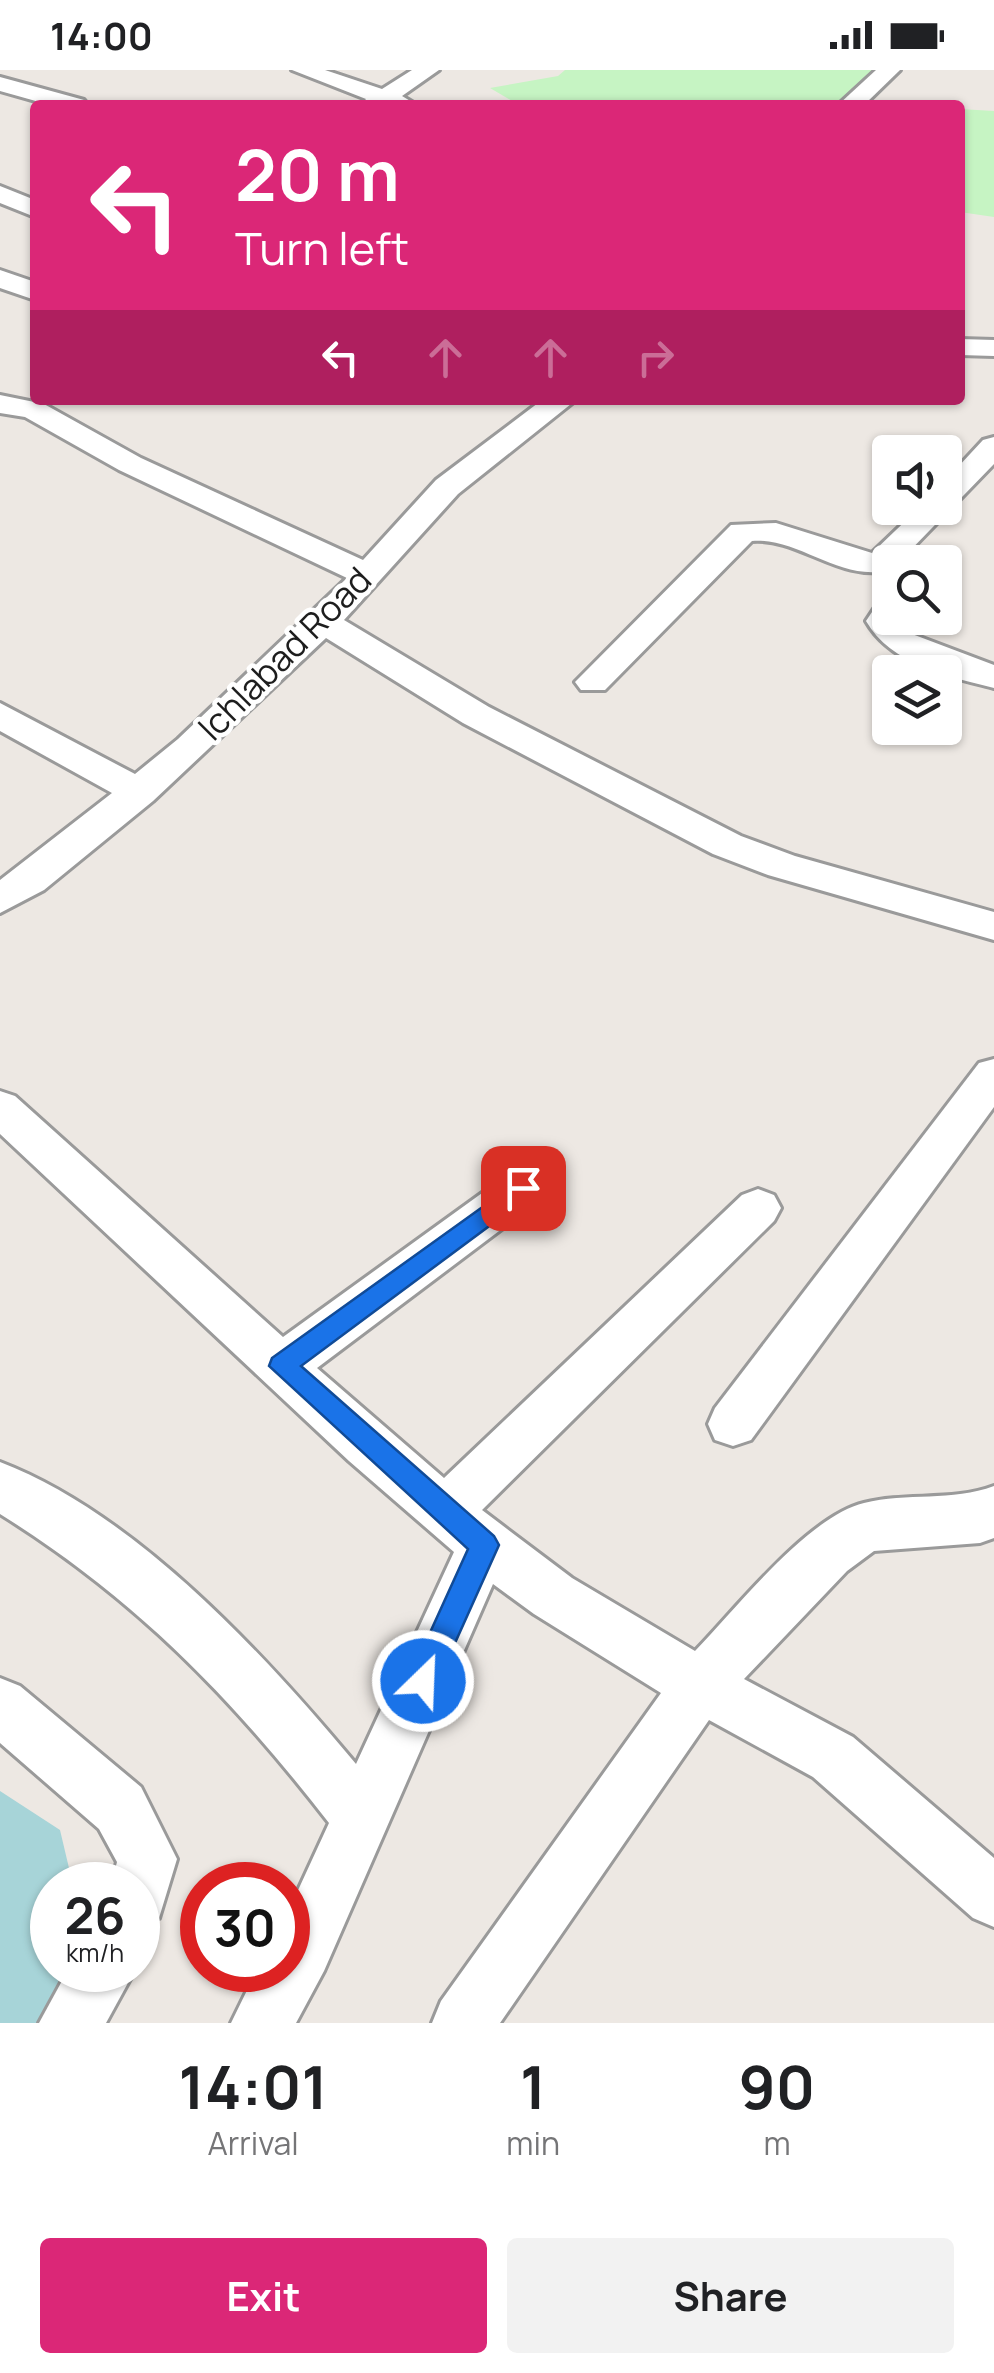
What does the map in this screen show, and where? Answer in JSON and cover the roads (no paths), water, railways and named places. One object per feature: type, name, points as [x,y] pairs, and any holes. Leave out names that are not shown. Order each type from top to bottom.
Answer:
[{"type":"street","points":[[303,70],[379,100]]},
{"type":"street","points":[[391,100],[428,70]]},
{"type":"street","points":[[856,100],[889,70]]},
{"type":"street","points":[[0,84],[58,100]]},
{"type":"street","points":[[0,194],[30,207]]},
{"type":"street","points":[[0,278],[30,290]]},
{"type":"street","points":[[965,347],[994,348]]},
{"type":"street","points":[[0,404],[30,405]]},
{"type":"street","points":[[43,405],[130,464],[366,574]]},
{"type":"street","name":"Ichlabad Road","points":[[0,899],[140,792],[323,622],[447,487],[545,405]]},
{"type":"street","points":[[962,481],[994,446]]},
{"type":"street","points":[[904,545],[922,525]]},
{"type":"street","points":[[592,682],[742,532],[768,532],[847,560],[872,564]]},
{"type":"street","points":[[323,622],[476,716],[727,845],[782,866],[994,926]]},
{"type":"street","points":[[891,635],[900,644],[994,677]]},
{"type":"street","points":[[0,714],[38,740],[140,792]]},
{"type":"street","points":[[733,1424],[994,1075]]},
{"type":"street","points":[[6,1125],[465,1529],[554,1596],[700,1685],[834,1757],[994,1897]]},
{"type":"street","points":[[282,1366],[523,1188]]},
{"type":"street","points":[[262,2023],[302,1950],[362,1817],[465,1529],[758,1208]]},
{"type":"street","points":[[0,1486],[82,1536],[147,1584],[270,1702],[362,1817]]},
{"type":"street","points":[[463,2023],[700,1685],[828,1552],[865,1527],[980,1519],[994,1510]]},
{"type":"street","points":[[0,1706],[120,1808],[145,1862]]},
{"type":"street","points":[[70,2023],[90,1992]]},
{"type":"water","points":[[0,1791],[60,1830],[68,1862],[30,1862],[30,1992],[65,1992],[40,2023],[0,2023]]}]
